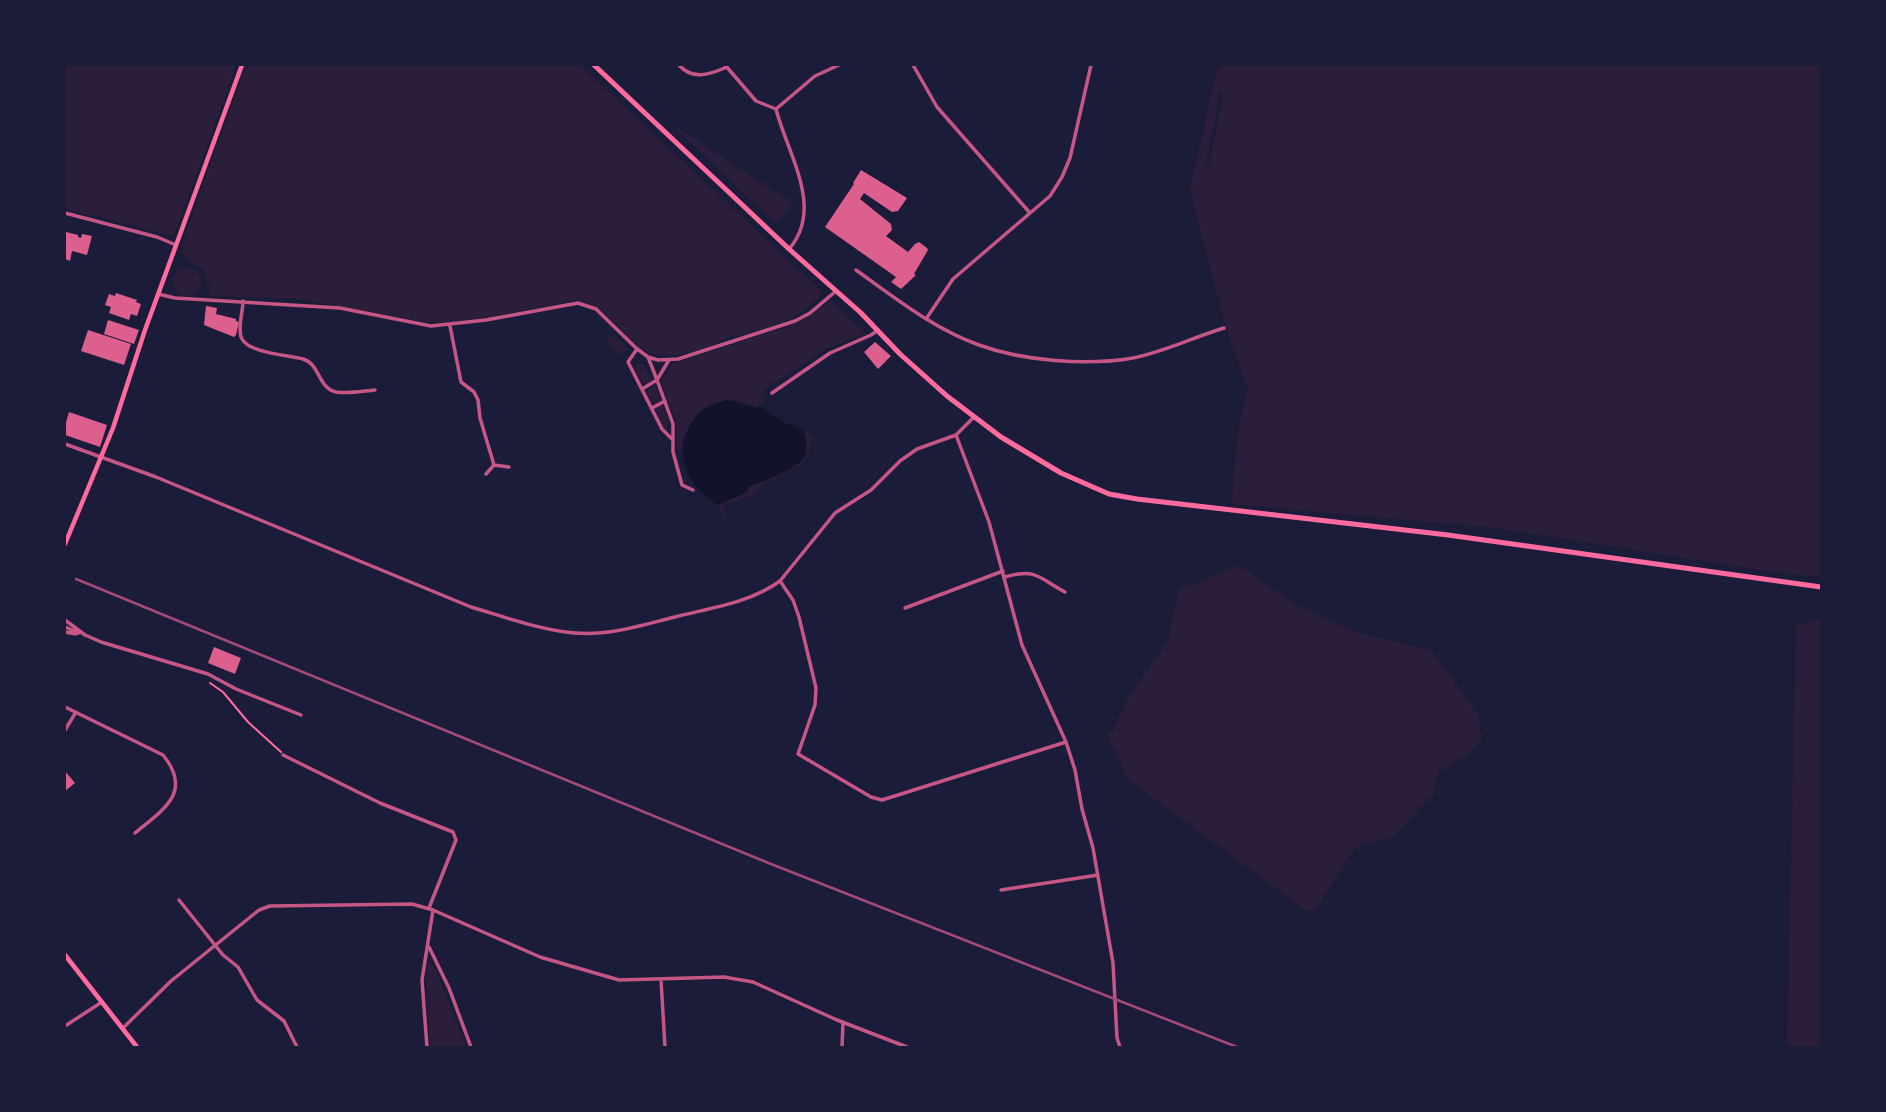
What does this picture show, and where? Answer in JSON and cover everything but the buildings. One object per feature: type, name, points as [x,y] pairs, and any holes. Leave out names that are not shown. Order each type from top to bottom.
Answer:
[{"type":"main road","points":[[65,544],[102,456],[242,65]]},
{"type":"main road","points":[[594,65],[836,290],[921,374],[974,417],[1044,464],[1079,482],[1109,494],[1448,535],[1821,587]]},
{"type":"main road","points":[[65,955],[137,1047]]},
{"type":"street","points":[[680,65],[697,76],[711,74],[726,66],[756,101],[776,109]]},
{"type":"street","points":[[776,109],[815,76],[839,65]]},
{"type":"street","points":[[913,65],[923,87],[937,107],[1030,214]]},
{"type":"street","points":[[926,319],[953,279],[1030,214],[1049,196],[1062,177],[1070,158],[1091,65]]},
{"type":"street","points":[[776,109],[786,146],[796,164],[803,200],[802,230],[789,249]]},
{"type":"street","points":[[65,213],[157,237],[176,245]]},
{"type":"street","points":[[856,270],[926,319],[979,345],[1026,356],[1071,361],[1136,358],[1224,328]]},
{"type":"street","points":[[158,295],[340,308],[431,326],[578,303],[596,309],[648,357],[669,360],[795,321],[810,313],[836,290]]},
{"type":"street","points":[[243,301],[240,333],[249,347],[307,360],[316,369],[324,386],[336,392],[375,390]]},
{"type":"street","points":[[450,325],[461,382],[474,392],[478,400],[480,418],[494,466]]},
{"type":"street","points":[[772,393],[830,353],[878,330]]},
{"type":"street","points":[[637,349],[628,362],[662,429],[672,439]]},
{"type":"street","points":[[648,357],[673,424],[673,452],[682,485],[693,490]]},
{"type":"street","points":[[642,389],[657,380],[669,360]]},
{"type":"street","points":[[652,408],[665,401]]},
{"type":"street","points":[[65,444],[102,456],[471,607],[521,622],[575,633],[609,633],[744,600],[780,581],[835,513],[871,490],[900,461],[917,449],[956,435],[974,417]]},
{"type":"street","points":[[956,435],[989,522],[1022,645],[1066,742],[1075,770],[1093,848],[1115,976],[1116,1027],[1120,1047]]},
{"type":"street","points":[[485,474],[494,466],[509,467]]},
{"type":"street","points":[[905,608],[1003,571]]},
{"type":"street","points":[[1005,577],[1025,571],[1038,574],[1065,592]]},
{"type":"street","points":[[780,581],[793,600],[799,617],[816,688],[815,705],[798,754],[871,797],[882,800],[1066,742]]},
{"type":"street","points":[[65,620],[85,635]]},
{"type":"street","points":[[65,630],[208,674],[236,689],[302,715]]},
{"type":"street","points":[[65,707],[163,755],[172,767],[176,780],[173,799],[135,833]]},
{"type":"street","points":[[65,730],[76,712]]},
{"type":"street","points":[[284,755],[380,803],[453,832],[456,840],[431,909],[422,980],[427,1047]]},
{"type":"street","points":[[1001,890],[1098,874]]},
{"type":"street","points":[[180,900],[223,955],[238,967],[257,1000],[284,1021],[297,1047]]},
{"type":"street","points":[[123,1028],[171,981],[259,910],[270,906],[412,904],[431,909],[540,957],[619,980],[723,977],[753,982],[907,1047]]},
{"type":"street","points":[[428,945],[449,988],[471,1047]]},
{"type":"street","points":[[661,979],[665,1047]]},
{"type":"street","points":[[65,1026],[102,1002]]},
{"type":"street","points":[[842,1047],[843,1022]]},
{"type":"path","points":[[207,680],[223,692],[248,722],[284,755]]},
{"type":"shaded area","points":[[65,65],[236,65],[174,236],[65,209]]},
{"type":"shaded area","points":[[246,65],[580,65],[821,291],[820,297],[793,318],[743,336],[727,338],[702,350],[661,356],[636,345],[602,312],[578,300],[476,320],[434,323],[298,299],[210,296],[206,275],[188,259],[181,247]]},
{"type":"shaded area","points":[[1218,65],[1821,65],[1821,577],[1767,571],[1496,528],[1231,504],[1238,432],[1248,388],[1227,331],[1190,190]],"holes":[[[1220,91],[1223,93],[1209,165],[1206,166]]]},
{"type":"shaded area","points":[[669,122],[793,203],[776,224]]},
{"type":"shaded area","points":[[187,268],[197,272],[201,282],[197,292],[187,296],[177,292],[173,282],[177,272]]},
{"type":"shaded area","points":[[831,301],[866,334],[826,349],[760,392],[765,401],[756,408],[730,400],[707,408],[690,426],[681,451],[677,451],[676,422],[661,381],[673,363],[793,325]]},
{"type":"shaded area","points":[[614,334],[628,349],[623,354],[616,353],[606,340]]},
{"type":"shaded area","points":[[637,363],[643,364],[651,378],[647,384],[643,384],[636,373]]},
{"type":"shaded area","points":[[655,385],[661,399],[656,404],[651,402],[646,392]]},
{"type":"shaded area","points":[[727,400],[755,408],[758,406],[787,424],[803,430],[806,451],[795,466],[749,486],[747,492],[718,505],[692,481],[684,461],[683,450],[689,427],[698,414]]},
{"type":"shaded area","points":[[663,404],[669,425],[666,429],[662,427],[655,409]]},
{"type":"shaded area","points":[[804,430],[816,439],[811,441],[809,453],[802,464],[764,484],[752,496],[724,505],[727,525],[718,505],[747,492],[749,486],[766,481],[804,458],[807,441]]},
{"type":"shaded area","points":[[1239,565],[1293,603],[1355,632],[1431,650],[1478,715],[1482,739],[1466,756],[1438,773],[1433,795],[1394,836],[1355,848],[1316,909],[1306,911],[1128,779],[1106,732],[1113,731],[1125,703],[1168,640],[1179,590]]},
{"type":"shaded area","points":[[1821,618],[1821,1047],[1787,1047],[1796,626]]},
{"type":"shaded area","points":[[433,964],[466,1047],[430,1047],[427,966]]},
{"type":"railway","points":[[76,579],[771,864],[1237,1047]]}]
